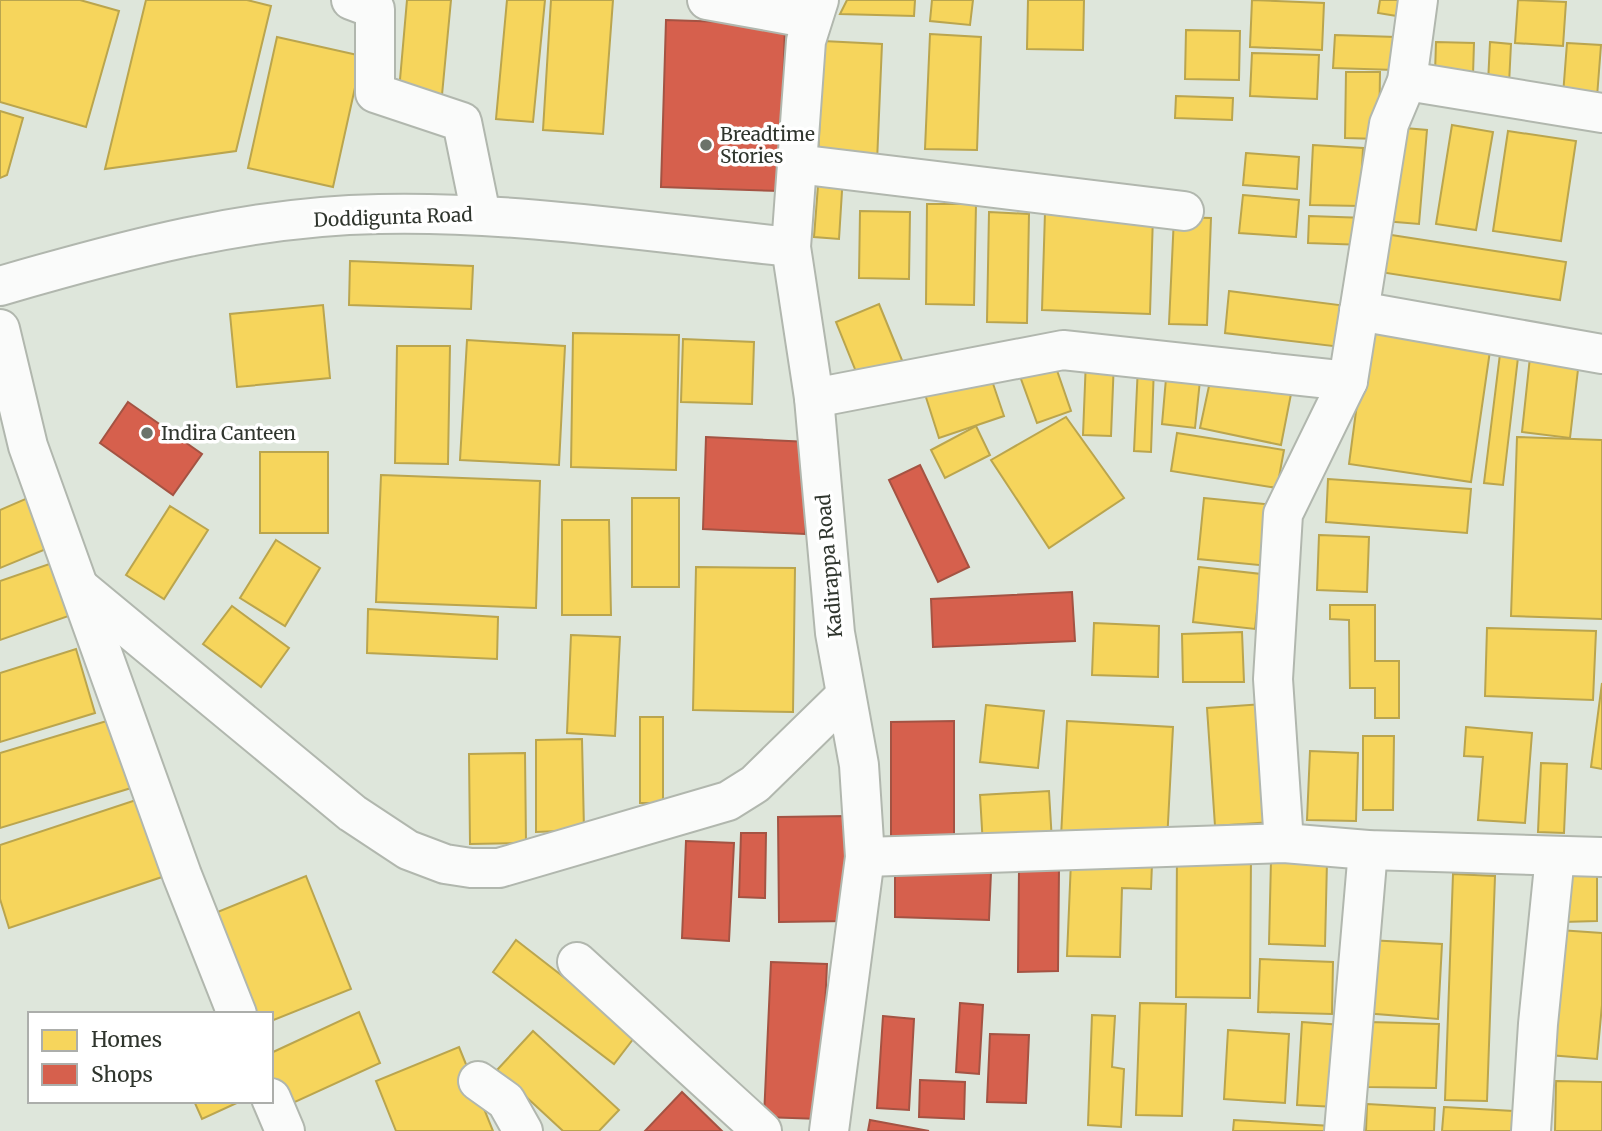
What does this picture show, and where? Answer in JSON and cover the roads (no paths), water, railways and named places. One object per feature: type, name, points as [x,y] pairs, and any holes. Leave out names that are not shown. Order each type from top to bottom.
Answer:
[{"type":"street","points":[[351,0],[376,9],[375,93],[462,122],[481,215]]},
{"type":"street","points":[[707,0],[815,10]]},
{"type":"street","points":[[1284,843],[1273,679],[1283,514],[1348,381],[1389,124],[1407,81],[1418,0]]},
{"type":"street","name":"Kadirappa Road","points":[[815,10],[806,41],[791,247],[814,398],[835,633],[859,765],[865,857],[829,1131]]},
{"type":"street","points":[[1407,81],[1602,113]]},
{"type":"street","points":[[797,164],[1184,211]]},
{"type":"street","name":"Doddigunta Road","points":[[0,286],[129,249],[263,223],[377,214],[481,215],[791,247]]},
{"type":"street","points":[[1359,311],[1602,355]]},
{"type":"street","points":[[0,329],[28,446],[182,875],[236,1012]]},
{"type":"street","points":[[814,398],[1063,350],[1348,381]]},
{"type":"street","points":[[80,588],[352,813],[408,850],[445,864],[471,868],[499,868],[728,801],[755,784],[845,696]]},
{"type":"street","points":[[865,857],[1284,843],[1368,850],[1602,857]]},
{"type":"street","points":[[1344,1131],[1368,850]]},
{"type":"street","points":[[1531,1131],[1538,1024],[1555,856]]},
{"type":"street","points":[[578,962],[762,1131]]},
{"type":"street","points":[[478,1081],[506,1101],[523,1131]]},
{"type":"street","points":[[273,1103],[285,1131]]},
{"type":"place","name":"Breadtime Stories","points":[[706,145]]},
{"type":"place","name":"Indira Canteen","points":[[147,433]]}]
